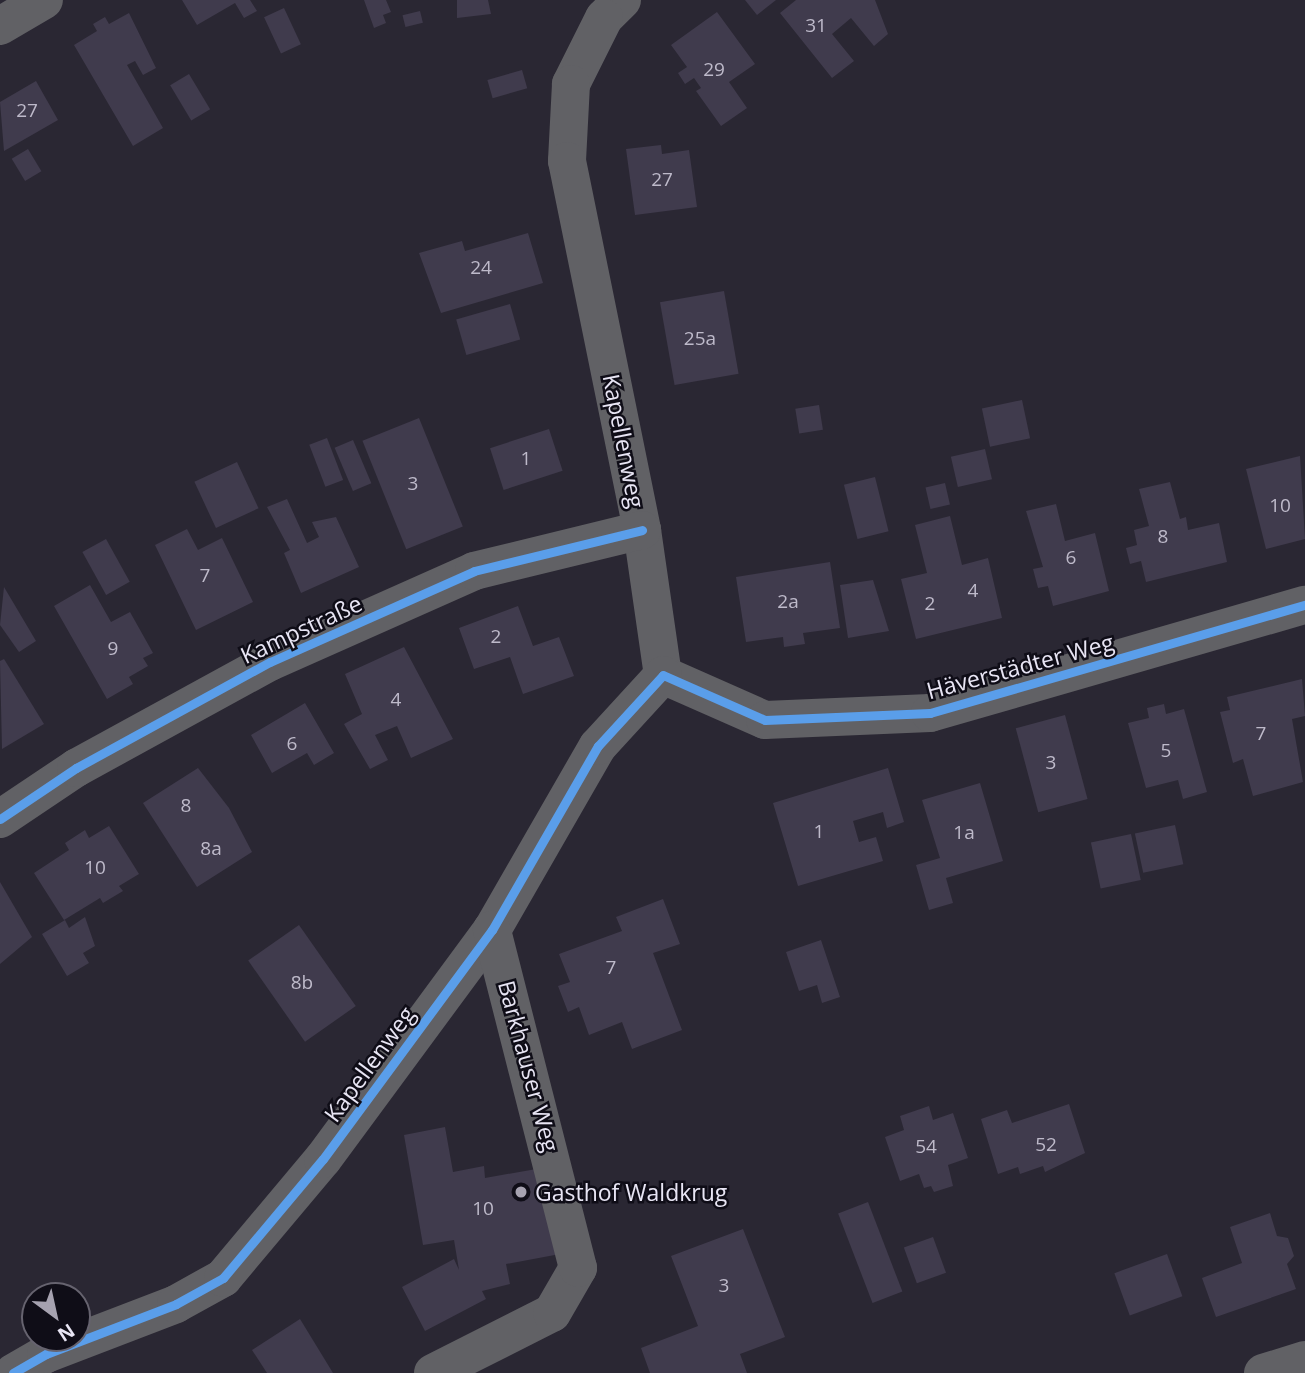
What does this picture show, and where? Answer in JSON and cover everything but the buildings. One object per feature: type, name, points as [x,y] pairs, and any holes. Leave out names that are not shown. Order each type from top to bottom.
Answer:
[{"type":"street","points":[[0,26],[44,0]]},
{"type":"street","name":"Kapellenweg","points":[[13,1373],[46,1354],[176,1304],[223,1278],[323,1159],[492,930],[598,746],[663,675],[642,530],[568,161],[571,84],[604,18],[622,0]]},
{"type":"street","name":"Kampstraße","points":[[0,819],[76,768],[309,645],[474,571],[642,530]]},
{"type":"street","name":"Häverstädter Weg","points":[[663,675],[765,720],[930,713],[1305,605]]},
{"type":"street","name":"Barkhauser Weg","points":[[433,1373],[552,1312],[578,1268],[492,930]]},
{"type":"street","points":[[1263,1373],[1305,1360]]},
{"type":"cycle path","points":[[0,819],[76,768],[270,662],[474,571],[642,530]]},
{"type":"cycle path","points":[[13,1373],[46,1354],[176,1304],[223,1278],[323,1159],[492,930],[598,746],[663,675],[765,720],[930,713],[1305,605]]},
{"type":"place","name":"Gasthof Waldkrug","points":[[521,1192]]}]
